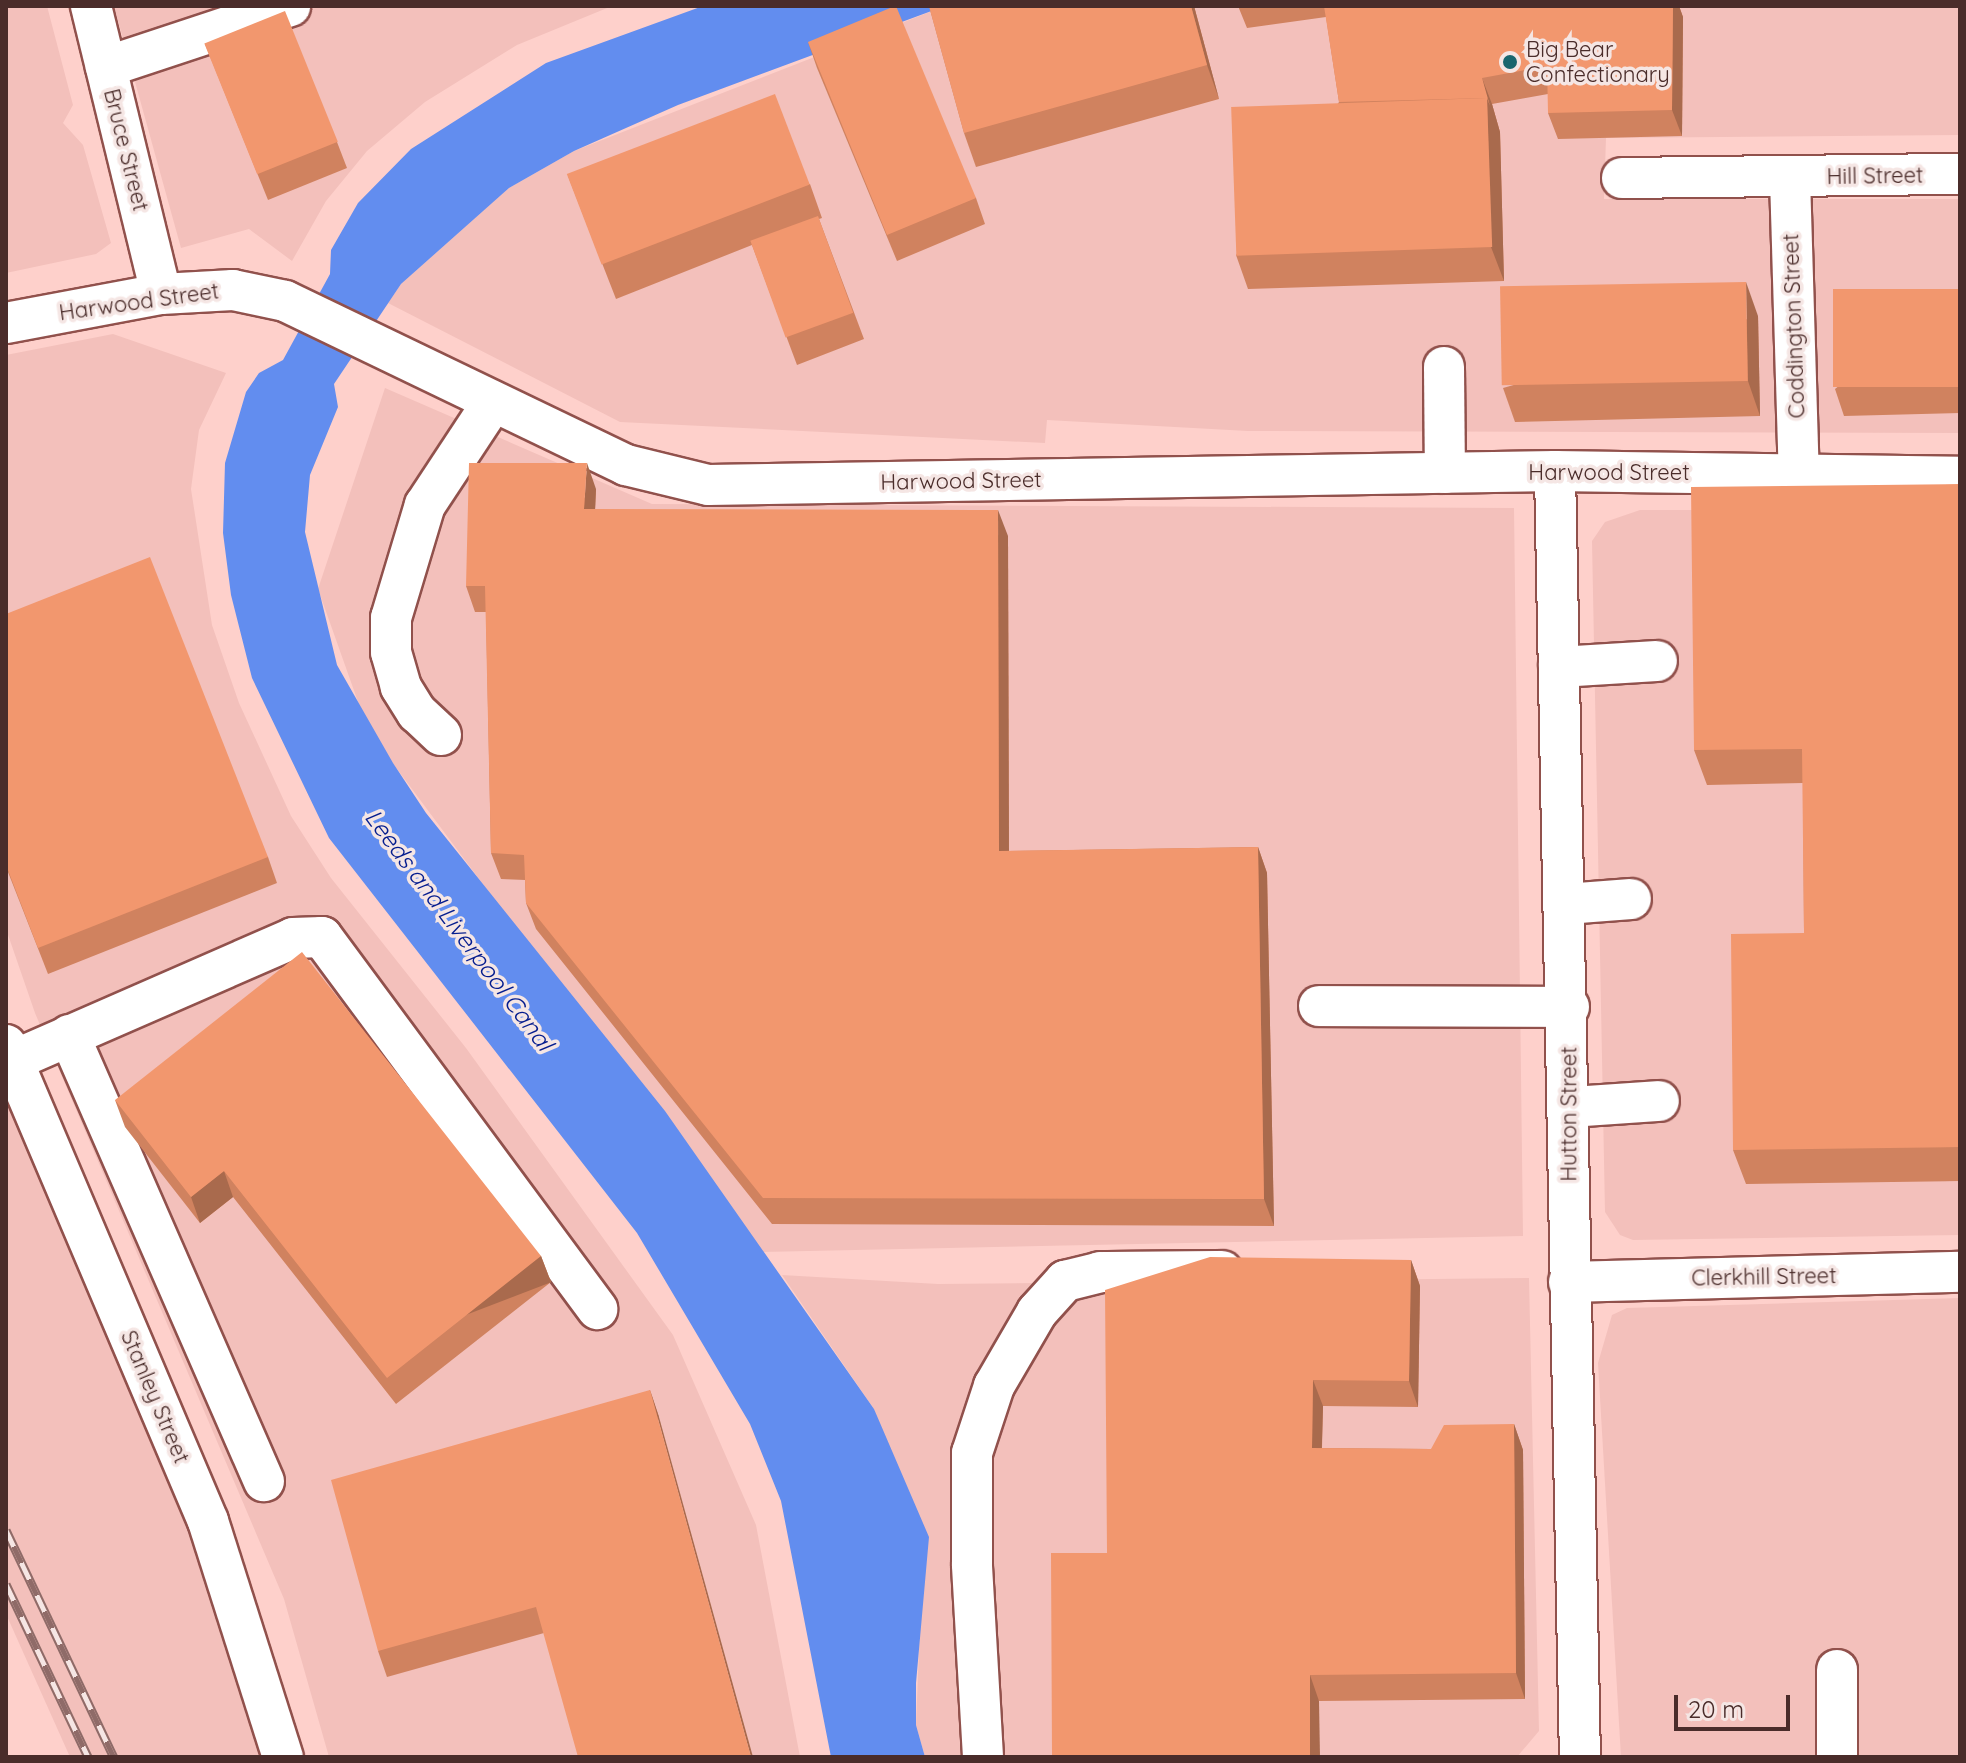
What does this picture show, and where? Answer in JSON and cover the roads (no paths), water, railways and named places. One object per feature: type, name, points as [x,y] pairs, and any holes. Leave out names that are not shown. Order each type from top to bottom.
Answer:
[{"type":"street","name":"Bruce Street","points":[[91,6],[161,294]]},
{"type":"street","points":[[106,67],[290,6]]},
{"type":"street","name":"Hill Street","points":[[1622,178],[1960,174]]},
{"type":"street","name":"Coddington Street","points":[[1790,178],[1799,474]]},
{"type":"street","name":"Harwood Street","points":[[6,323],[161,294],[233,290],[285,301],[626,465],[708,485],[1555,471],[1960,477]]},
{"type":"street","points":[[1444,367],[1445,473]]},
{"type":"street","points":[[441,735],[417,713],[401,687],[391,652],[391,618],[425,505],[493,402]]},
{"type":"street","name":"Hutton Street","points":[[1555,471],[1571,1107],[1569,1282],[1580,1757]]},
{"type":"street","points":[[1559,667],[1657,661]]},
{"type":"street","points":[[1566,904],[1631,899]]},
{"type":"street","points":[[9,1053],[69,1035],[293,938],[322,937],[597,1309]]},
{"type":"street","points":[[1319,1006],[1569,1007]]},
{"type":"street","points":[[69,1035],[264,1481]]},
{"type":"street","name":"Stanley Street","points":[[9,1053],[208,1521],[283,1757]]},
{"type":"street","points":[[1571,1107],[1659,1101]]},
{"type":"street","points":[[983,1757],[972,1564],[972,1453],[994,1386],[1021,1339],[1065,1281],[1100,1272],[1260,1272]]},
{"type":"street","name":"Clerkhill Street","points":[[1569,1282],[1960,1272]]},
{"type":"street","points":[[1837,1670],[1837,1757]]},
{"type":"water","name":"Leeds and Liverpool Canal","points":[[703,6],[945,6],[678,105],[574,151],[509,188],[401,284],[334,384],[338,407],[310,475],[305,532],[337,665],[393,763],[426,813],[665,1111],[874,1409],[929,1537],[916,1683],[916,1725],[925,1757],[831,1757],[781,1501],[750,1424],[637,1233],[329,838],[252,678],[231,595],[223,533],[225,463],[246,392],[259,373],[283,360],[330,274],[331,250],[358,203],[411,149],[546,63]]},
{"type":"railway","points":[[6,1530],[114,1757]]},
{"type":"railway","points":[[6,1584],[88,1757]]},
{"type":"place","name":"Big Bear Confectionary","points":[[1510,62]]}]
